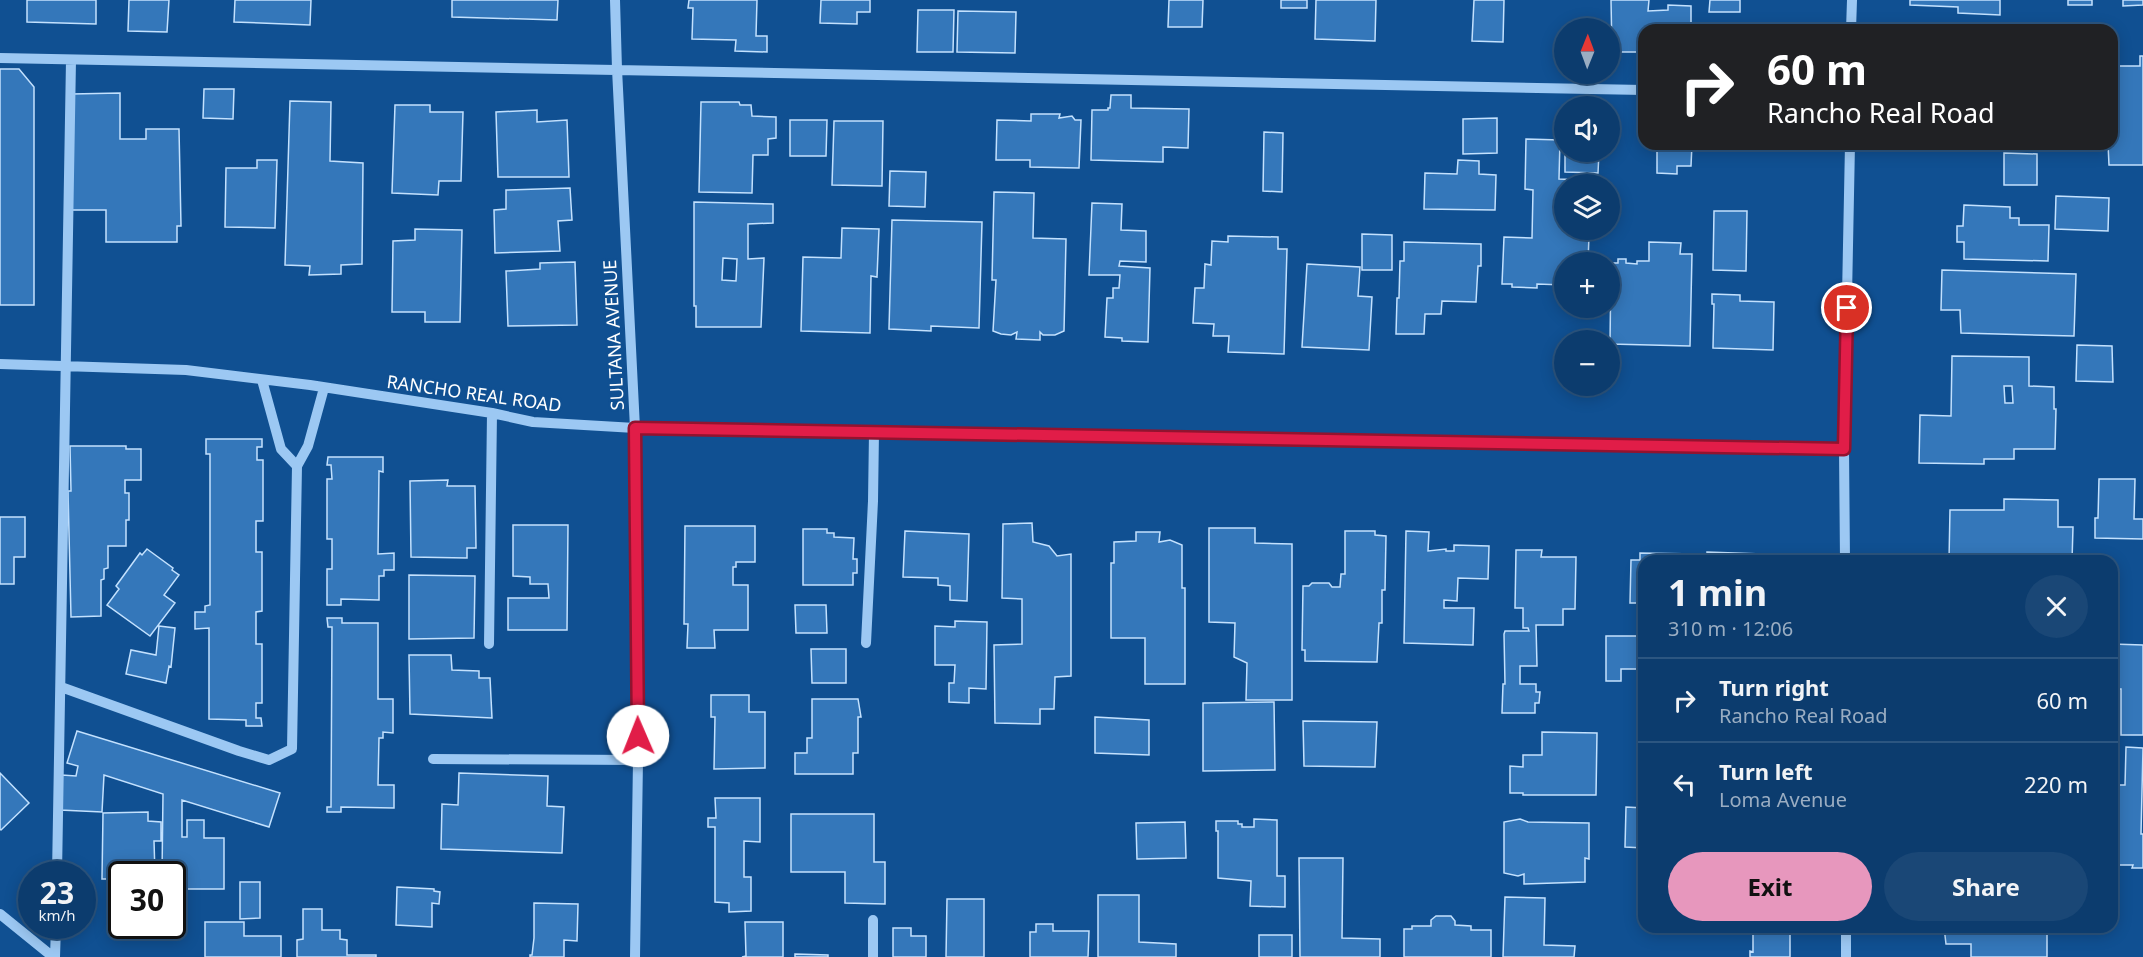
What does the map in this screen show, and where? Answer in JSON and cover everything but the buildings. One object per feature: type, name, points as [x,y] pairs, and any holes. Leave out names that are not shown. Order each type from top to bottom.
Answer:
[{"type":"street","name":"SULTANA AVENUE","points":[[615,0],[635,428],[638,760],[635,957]]},
{"type":"street","points":[[1851,24],[1852,0]]},
{"type":"street","points":[[0,58],[1638,90]]},
{"type":"street","points":[[57,861],[71,60]]},
{"type":"street","points":[[1845,555],[1844,449],[1850,150]]},
{"type":"street","name":"RANCHO REAL ROAD","points":[[0,364],[65,364],[186,370],[492,412],[533,422],[635,428],[1844,449]]},
{"type":"street","points":[[262,380],[281,449],[297,466]]},
{"type":"street","points":[[61,687],[269,760],[292,749],[297,466],[308,446],[324,388]]},
{"type":"street","points":[[489,644],[492,412]]},
{"type":"street","points":[[866,643],[874,432]]},
{"type":"street","points":[[433,759],[638,760]]},
{"type":"street","points":[[0,914],[54,957]]},
{"type":"street","points":[[873,920],[873,957]]},
{"type":"street","points":[[1846,933],[1846,957]]},
{"type":"street","points":[[54,957],[55,939]]},
{"type":"route","points":[[638,736],[635,428],[1844,449],[1847,308]]}]
